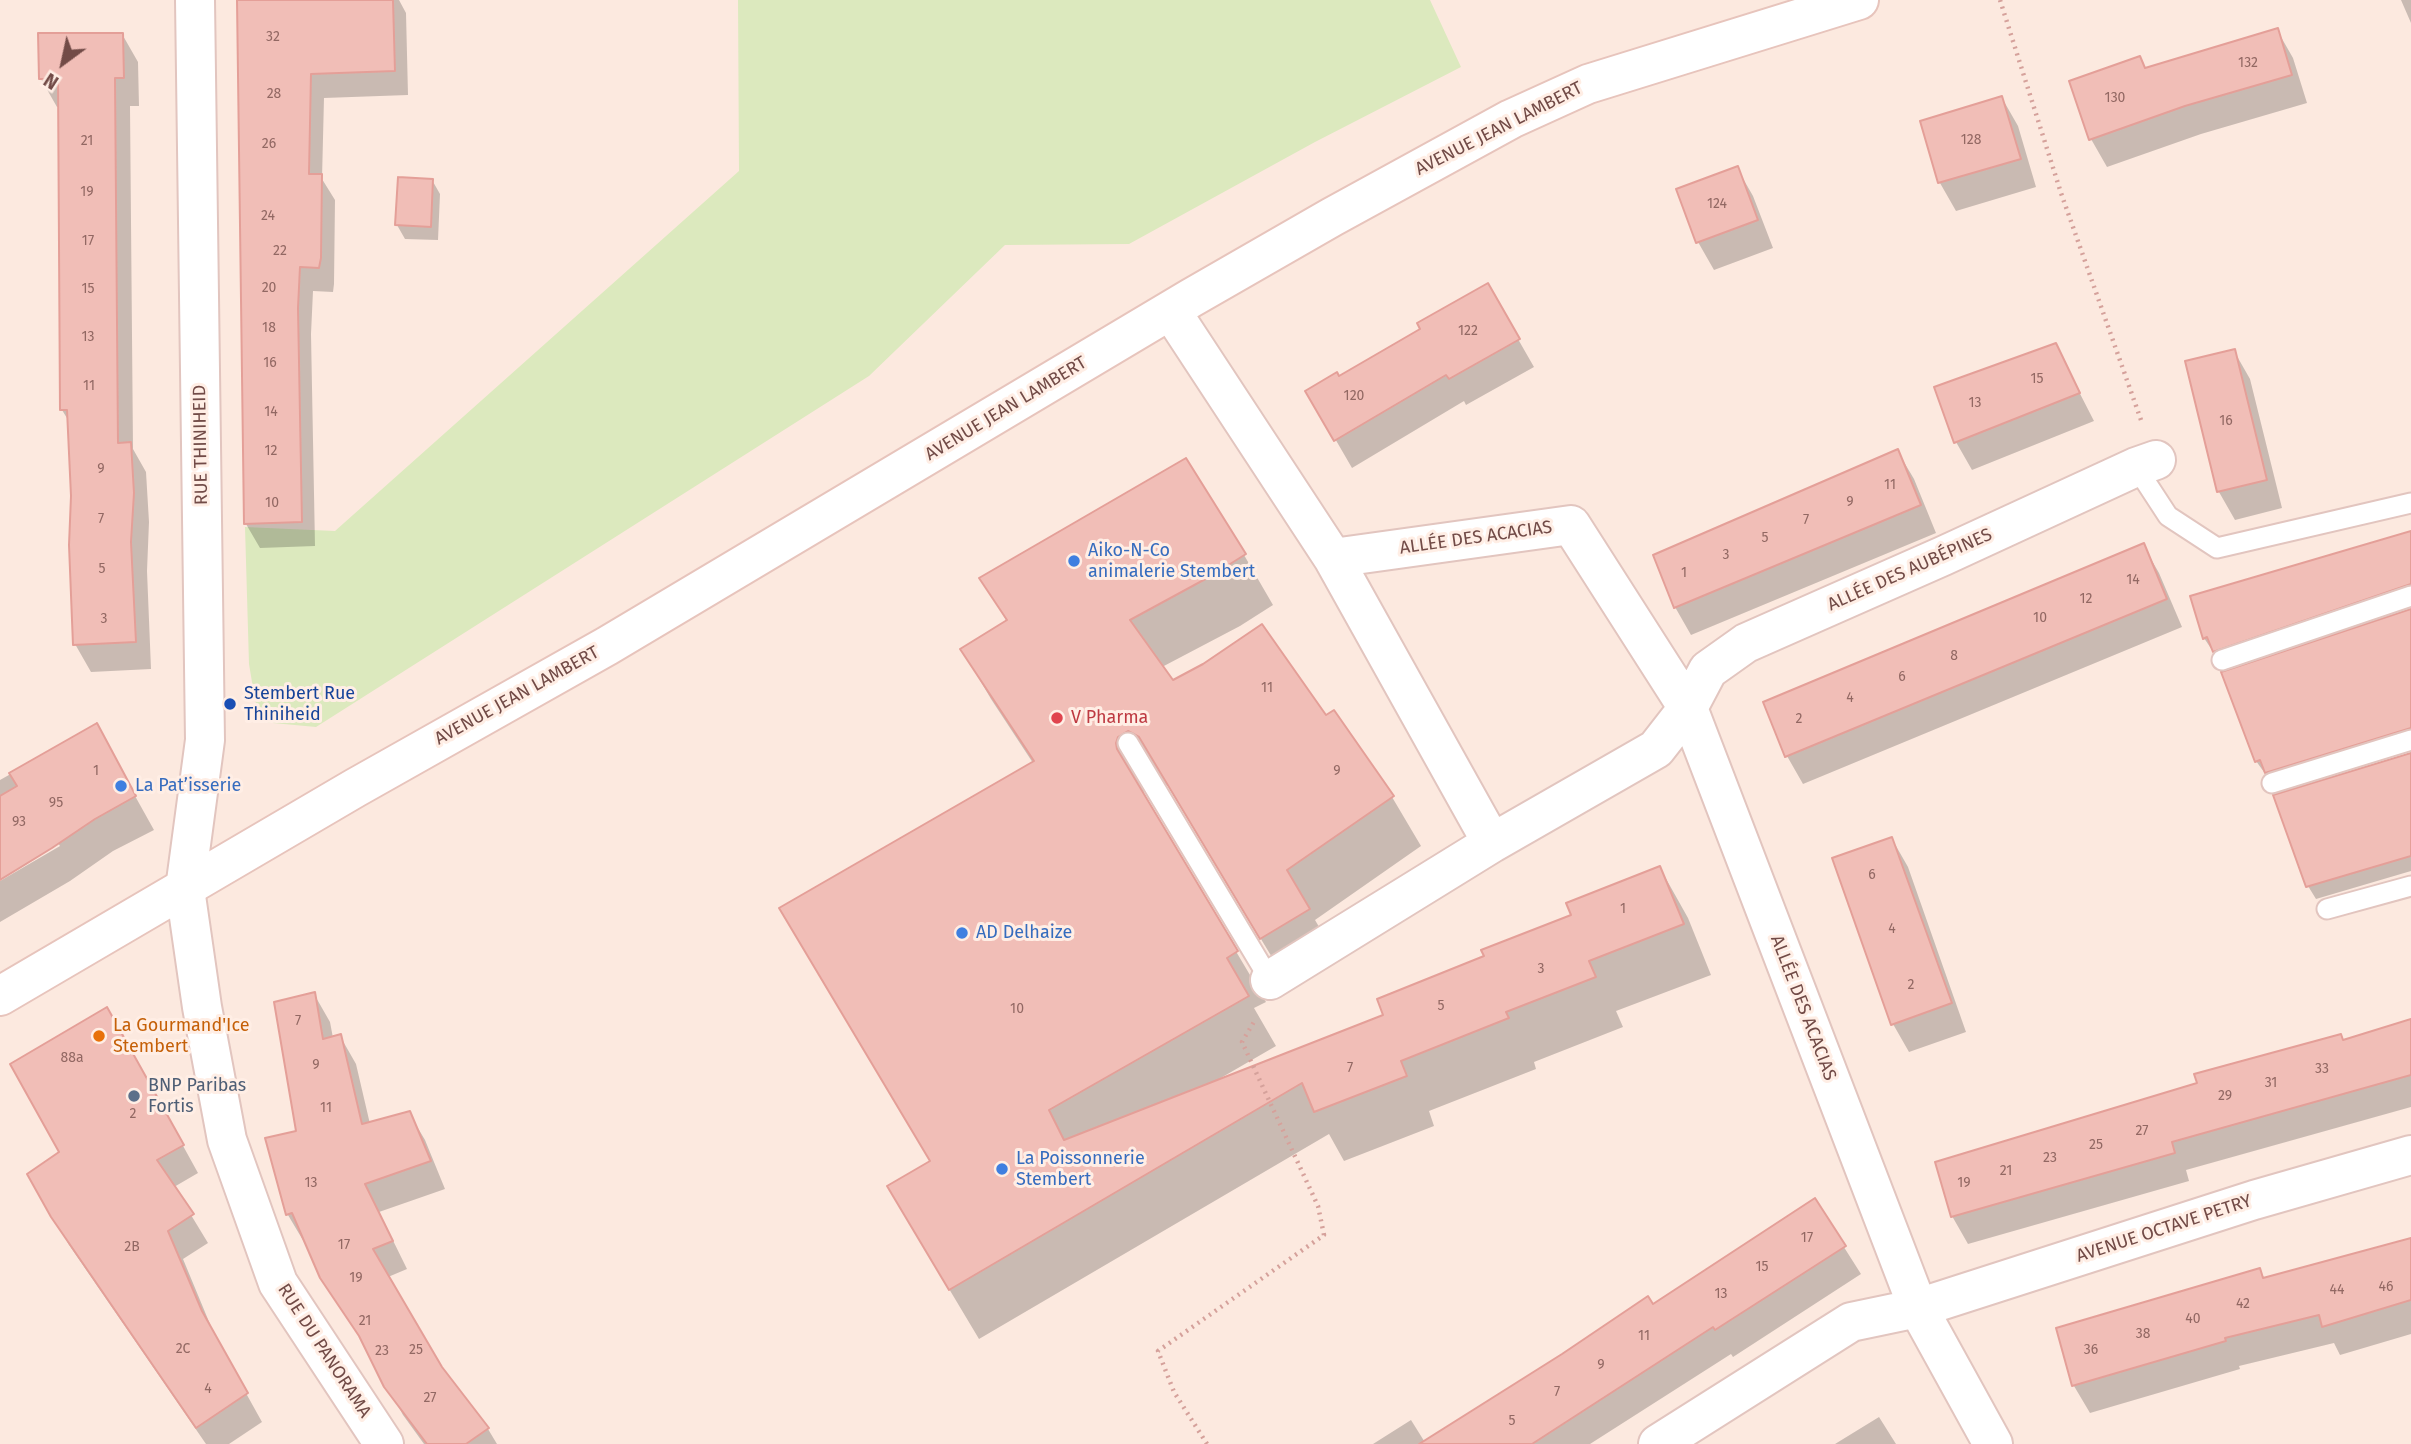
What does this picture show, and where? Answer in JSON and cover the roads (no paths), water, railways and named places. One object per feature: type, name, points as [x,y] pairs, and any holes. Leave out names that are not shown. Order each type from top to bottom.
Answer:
[{"type":"street","name":"RUE THINIHEID","points":[[186,889],[205,740],[195,0]]},
{"type":"street","name":"AVENUE JEAN LAMBERT","points":[[0,996],[355,788],[607,646],[1171,310],[1332,217],[1511,119],[1588,84],[1859,0]]},
{"type":"street","points":[[1171,310],[1333,558],[1492,843]]},
{"type":"street","name":"ALLÉE DES AUBÉPINES","points":[[1688,708],[1708,670],[1746,643],[2146,464]]},
{"type":"street","name":"ALLÉE DES ACACIAS","points":[[1333,558],[1571,525],[1688,708],[1918,1308]]},
{"type":"street","points":[[1270,981],[1492,843],[1656,750],[1688,708]]},
{"type":"street","name":"RUE DU PANORAMA","points":[[186,889],[202,1007],[227,1140],[278,1283],[384,1444]]},
{"type":"street","name":"AVENUE OCTAVE PETRY","points":[[1658,1444],[1851,1322],[1918,1308],[2254,1200],[2411,1155]]},
{"type":"street","points":[[1918,1308],[1993,1444]]},
{"type":"lane","points":[[2146,464],[2168,516],[2217,548],[2411,503]]},
{"type":"lane","points":[[2221,660],[2411,596]]},
{"type":"lane","points":[[2272,783],[2411,740]]},
{"type":"lane","points":[[1128,743],[1270,981]]},
{"type":"lane","points":[[2328,909],[2411,886]]},
{"type":"place","name":"Aiko-N-Co animalerie Stembert","points":[[1074,561]]},
{"type":"place","name":"Stembert Rue Thiniheid","points":[[230,704]]},
{"type":"place","name":"V Pharma","points":[[1057,718]]},
{"type":"place","name":"La Pat’isserie","points":[[121,786]]},
{"type":"place","name":"AD Delhaize","points":[[962,933]]},
{"type":"place","name":"La Gourmand'Ice Stembert","points":[[99,1036]]},
{"type":"place","name":"BNP Paribas Fortis","points":[[134,1096]]},
{"type":"place","name":"La Poissonnerie Stembert","points":[[1002,1169]]}]
